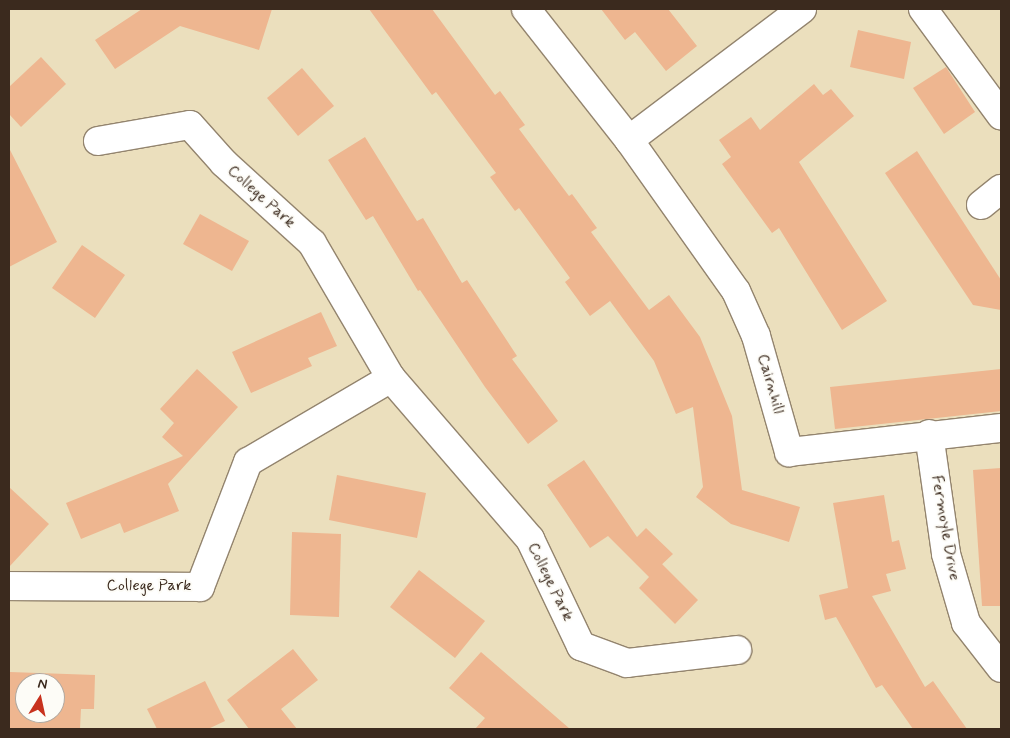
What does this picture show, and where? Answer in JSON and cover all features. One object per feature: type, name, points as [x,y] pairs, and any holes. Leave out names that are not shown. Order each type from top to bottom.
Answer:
[{"type":"street","name":"Cairnhill","points":[[526,9],[629,140],[736,290],[756,336],[789,452],[929,434],[1001,428]]},
{"type":"street","points":[[629,140],[802,9]]},
{"type":"street","points":[[923,9],[1001,116]]},
{"type":"street","name":"College Park","points":[[98,141],[190,125],[224,163],[312,243],[391,378],[530,540],[580,646],[627,663],[737,650]]},
{"type":"street","name":"College Park","points":[[9,586],[200,587],[248,462],[391,378]]},
{"type":"street","name":"Fermoyle Drive","points":[[929,434],[946,554],[966,624],[1001,668]]},
{"type":"building","points":[[142,9],[272,9],[259,50],[180,26],[115,69],[95,40]]},
{"type":"building","points":[[369,9],[432,9],[495,95],[500,91],[525,125],[519,129],[569,196],[572,194],[597,228],[591,232],[649,310],[669,295],[700,337],[732,416],[742,490],[800,507],[789,542],[731,524],[696,497],[703,487],[693,407],[676,414],[654,361],[610,301],[590,316],[565,282],[570,278],[519,208],[515,211],[490,177],[496,173],[436,92],[432,95]]},
{"type":"building","points":[[601,9],[668,9],[697,46],[666,71],[635,32],[625,40]]},
{"type":"building","points":[[858,30],[911,42],[904,79],[850,67]]},
{"type":"building","points":[[41,57],[66,84],[21,127],[9,114],[9,87]]},
{"type":"building","points":[[946,67],[975,112],[944,134],[913,88]]},
{"type":"building","points":[[302,68],[334,106],[298,136],[267,98]]},
{"type":"building","points":[[814,84],[823,95],[831,89],[854,116],[799,162],[887,301],[842,330],[779,228],[772,233],[722,164],[731,157],[719,140],[751,117],[760,130]]},
{"type":"building","points":[[365,137],[417,221],[423,218],[462,283],[467,280],[517,356],[512,359],[558,421],[528,444],[485,387],[420,290],[418,291],[373,216],[366,220],[328,160]]},
{"type":"building","points":[[9,148],[57,242],[9,267]]},
{"type":"building","points":[[917,151],[1001,280],[1001,310],[973,305],[885,173]]},
{"type":"building","points":[[200,214],[249,241],[232,271],[183,244]]},
{"type":"building","points":[[82,245],[125,275],[95,318],[52,288]]},
{"type":"building","points":[[321,312],[337,346],[308,358],[312,366],[251,393],[232,352]]},
{"type":"building","points":[[197,369],[238,407],[168,484],[179,511],[124,533],[120,523],[81,539],[66,503],[183,456],[162,437],[174,423],[160,409]]},
{"type":"building","points":[[1001,369],[1001,411],[835,429],[830,387]]},
{"type":"building","points":[[584,460],[637,537],[646,528],[673,554],[662,564],[698,600],[675,624],[639,588],[649,577],[608,536],[590,548],[547,485]]},
{"type":"building","points":[[1001,468],[1001,606],[982,606],[973,470]]},
{"type":"building","points":[[337,475],[426,493],[417,538],[329,520]]},
{"type":"building","points":[[9,487],[49,524],[9,567]]},
{"type":"building","points":[[884,495],[892,542],[899,540],[906,569],[886,574],[891,591],[872,596],[925,687],[933,681],[967,729],[913,729],[882,685],[876,688],[836,617],[825,620],[819,595],[848,588],[833,503]]},
{"type":"building","points":[[292,532],[341,534],[339,617],[290,615]]},
{"type":"building","points":[[419,570],[485,621],[455,658],[390,607]]},
{"type":"building","points":[[293,649],[318,680],[281,709],[297,729],[249,729],[227,700]]},
{"type":"building","points":[[481,652],[570,729],[475,729],[485,718],[449,688]]},
{"type":"building","points":[[10,672],[38,673],[15,673],[15,723],[65,723],[65,674],[95,675],[94,709],[81,709],[80,729],[9,729]]},
{"type":"building","points":[[205,681],[225,721],[208,729],[157,729],[147,709]]}]
